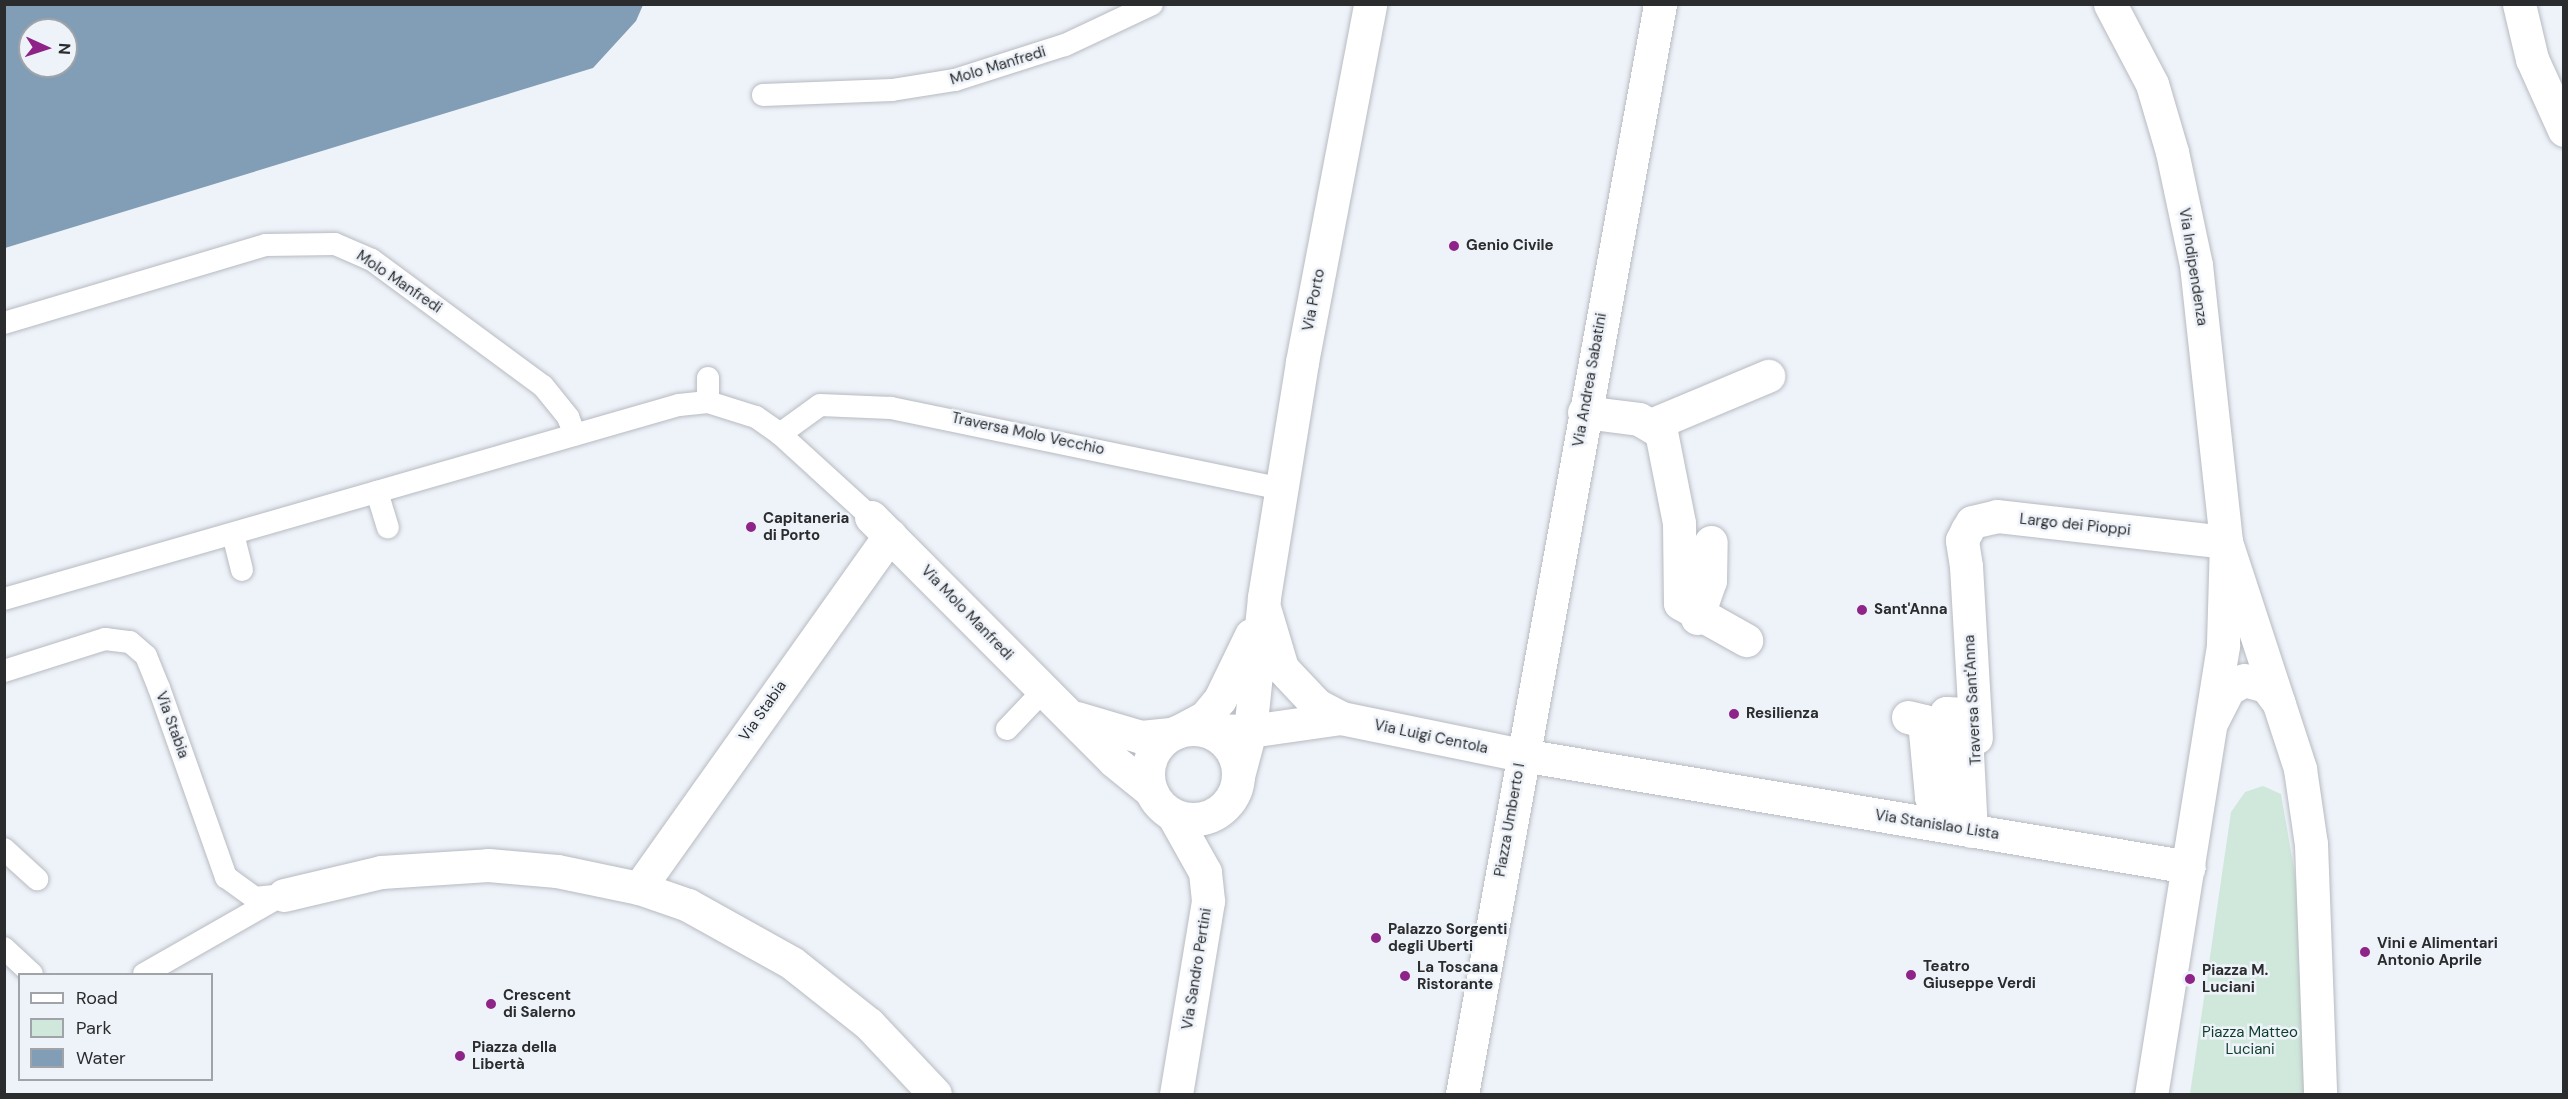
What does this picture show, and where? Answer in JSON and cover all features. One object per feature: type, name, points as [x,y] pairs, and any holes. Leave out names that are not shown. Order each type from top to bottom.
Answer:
[{"type":"street","name":"Via Porto","points":[[1239,776],[1250,731],[1264,597],[1282,489],[1370,4]]},
{"type":"street","name":"Via Andrea Sabatini","points":[[1522,755],[1660,4]]},
{"type":"street","name":"Via Indipendenza","points":[[2110,4],[2152,84],[2172,152],[2196,265],[2226,542]]},
{"type":"street","points":[[2519,4],[2532,59],[2564,130]]},
{"type":"street","points":[[1584,412],[1653,424],[1768,376]]},
{"type":"street","points":[[1653,424],[1663,438],[1679,523],[1678,597],[1697,618],[1746,640]]},
{"type":"street","name":"Largo dei Pioppi","points":[[1966,566],[1962,540],[1967,530],[1972,522],[1997,516],[2226,542]]},
{"type":"street","name":"Via Molo Manfredi","points":[[880,526],[1052,700],[1151,791]]},
{"type":"street","name":"Via Stabia","points":[[639,888],[880,526]]},
{"type":"street","points":[[1697,618],[1710,581],[1711,542]]},
{"type":"street","points":[[2226,542],[2300,769],[2310,844],[2320,1095]]},
{"type":"street","points":[[2151,1095],[2223,646],[2226,542]]},
{"type":"street","name":"Traversa Sant'Anna","points":[[1966,566],[1978,832]]},
{"type":"street","name":"Via Porto","points":[[1184,732],[1205,717],[1235,678],[1264,597]]},
{"type":"street","name":"Via Luigi Centola","points":[[1264,597],[1267,627],[1282,668],[1299,690],[1341,718]]},
{"type":"street","points":[[2212,721],[2228,689],[2244,680],[2266,686],[2279,703]]},
{"type":"street","name":"Via Molo Manfredi","points":[[1052,700],[1111,731],[1250,731]]},
{"type":"street","points":[[1908,717],[1924,722],[1931,796],[1948,796],[1946,713],[1965,714],[1978,832]]},
{"type":"street","name":"Via Luigi Centola","points":[[1250,731],[1341,718],[1522,755]]},
{"type":"street","points":[[1184,732],[1229,746],[1239,776],[1222,810],[1199,819],[1173,815],[1151,791],[1149,765],[1184,732]]},
{"type":"street","name":"Piazza Umberto I","points":[[1462,1095],[1522,755],[1685,783]]},
{"type":"street","name":"Via Stanislao Lista","points":[[1685,783],[2189,867]]},
{"type":"street","name":"Via Sandro Pertini","points":[[1173,815],[1199,857],[1208,901],[1176,1095]]},
{"type":"street","name":"Via Stabia","points":[[284,894],[381,872],[488,864],[557,871],[639,888],[688,905],[792,963],[869,1024],[935,1095]]},
{"type":"lane","name":"Molo Manfredi","points":[[762,95],[892,90],[955,80],[1065,45],[1152,4]]},
{"type":"lane","name":"Molo Manfredi","points":[[4,323],[266,245],[335,244],[372,260],[543,386],[568,417],[574,435]]},
{"type":"lane","points":[[708,378],[708,402]]},
{"type":"lane","points":[[4,599],[574,435],[708,402],[756,417],[780,434],[880,526]]},
{"type":"lane","name":"Traversa Molo Vecchio","points":[[780,434],[819,405],[891,408],[1282,489]]},
{"type":"lane","points":[[377,492],[387,527]]},
{"type":"lane","points":[[233,534],[242,570]]},
{"type":"lane","name":"Via Stabia","points":[[4,671],[105,639],[130,642],[146,656],[226,877],[255,898],[284,894]]},
{"type":"lane","points":[[1007,729],[1052,700]]},
{"type":"lane","points":[[4,849],[37,879]]},
{"type":"lane","name":"Via Stabia","points":[[147,973],[284,894]]},
{"type":"lane","points":[[4,948],[30,973]]},
{"type":"green space","name":"Piazza Matteo Luciani","points":[[2263,786],[2281,794],[2302,915],[2305,1094],[2190,1094],[2231,812],[2245,792]]},
{"type":"water","points":[[5,4],[643,4],[636,21],[593,68],[5,248]]},
{"type":"place","name":"Genio Civile","points":[[1454,246]]},
{"type":"place","name":"Capitaneria di Porto","points":[[751,527]]},
{"type":"place","name":"Sant'Anna","points":[[1862,610]]},
{"type":"place","name":"Resilienza","points":[[1734,714]]},
{"type":"place","name":"Palazzo Sorgenti degli Uberti","points":[[1376,938]]},
{"type":"place","name":"Vini e Alimentari Antonio Aprile","points":[[2365,952]]},
{"type":"place","name":"Teatro Giuseppe Verdi","points":[[1911,975]]},
{"type":"place","name":"La Toscana Ristorante","points":[[1405,976]]},
{"type":"place","name":"Piazza M. Luciani","points":[[2190,979]]},
{"type":"place","name":"Crescent di Salerno","points":[[491,1004]]},
{"type":"place","name":"Piazza della Libertà","points":[[460,1056]]}]
